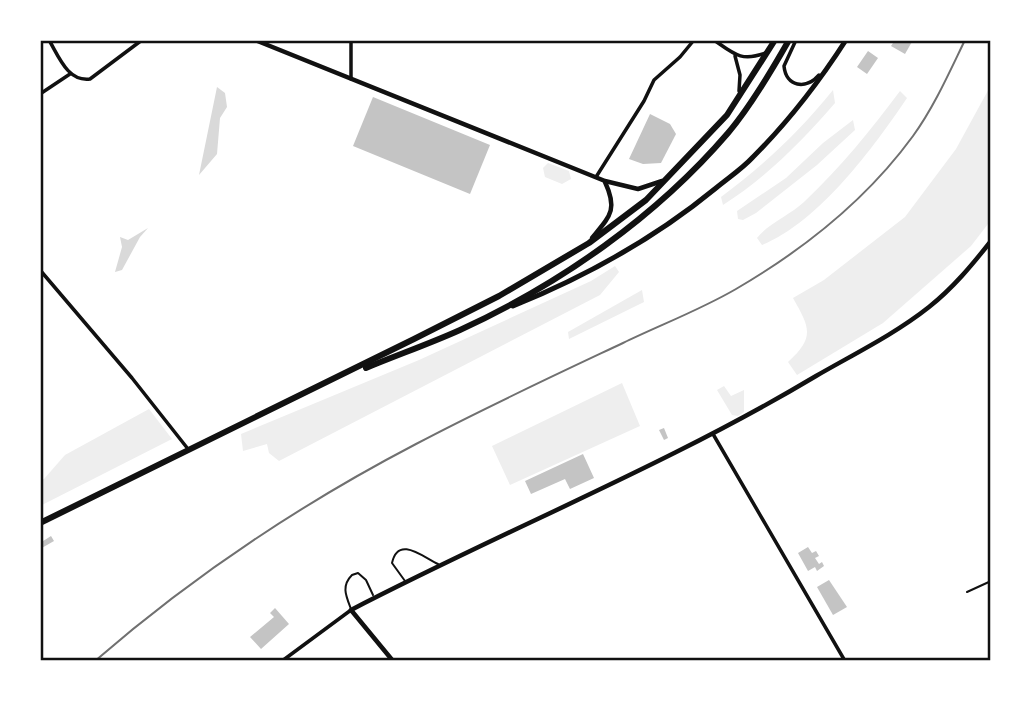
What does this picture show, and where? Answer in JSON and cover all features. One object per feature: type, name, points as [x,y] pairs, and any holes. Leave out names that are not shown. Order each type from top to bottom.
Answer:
[{"type":"highway","points":[[40,523],[499,296],[589,243],[646,200],[727,115],[775,40]]},
{"type":"highway","points":[[326,383],[458,331],[590,256],[641,218],[697,167],[730,131],[789,40]]},
{"type":"main road","points":[[492,314],[557,288],[612,260],[682,215],[751,159],[792,115],[846,40]]},
{"type":"street","points":[[49,40],[70,74],[80,80],[90,79],[142,40]]},
{"type":"street","points":[[255,40],[605,181],[638,189],[666,179]]},
{"type":"street","points":[[351,40],[351,79]]},
{"type":"street","points":[[596,177],[644,101],[654,80],[680,57],[694,40]]},
{"type":"street","points":[[715,40],[735,55],[752,58],[769,51]]},
{"type":"street","points":[[796,40],[783,66],[787,78],[793,84],[808,84],[833,61]]},
{"type":"street","points":[[735,55],[740,75],[739,95]]},
{"type":"street","points":[[40,94],[70,74]]},
{"type":"street","points":[[589,243],[610,216],[613,207],[605,181]]},
{"type":"street","points":[[282,661],[351,610],[713,434],[914,319],[956,283],[991,241]]},
{"type":"street","points":[[40,270],[189,450]]},
{"type":"street","points":[[713,434],[845,661]]},
{"type":"street","points":[[351,610],[393,661]]},
{"type":"lane","points":[[406,583],[391,563],[398,550],[409,548],[443,565]]},
{"type":"lane","points":[[351,610],[344,591],[352,575],[358,573],[363,576],[375,598]]},
{"type":"lane","points":[[967,592],[991,581]]},
{"type":"shaded area","points":[[991,85],[991,220],[971,246],[883,323],[797,375],[788,362],[803,346],[807,332],[793,298],[824,280],[905,217],[956,149]]},
{"type":"shaded area","points":[[217,87],[225,93],[227,107],[220,118],[217,154],[199,175]]},
{"type":"shaded area","points":[[833,90],[835,103],[809,131],[769,171],[723,205],[721,197],[780,147]]},
{"type":"shaded area","points":[[900,91],[907,98],[844,181],[804,219],[762,245],[757,238],[817,189],[855,148]]},
{"type":"shaded area","points":[[853,120],[855,130],[817,165],[756,213],[743,220],[738,219],[737,211],[786,178],[823,143]]},
{"type":"shaded area","points":[[548,163],[569,171],[571,179],[562,184],[545,177],[543,168]]},
{"type":"shaded area","points":[[148,228],[122,270],[115,272],[122,247],[120,237],[128,240]]},
{"type":"shaded area","points":[[615,266],[619,272],[600,295],[279,461],[269,453],[267,444],[243,451],[241,434],[419,360],[591,281]]},
{"type":"shaded area","points":[[642,290],[644,302],[569,339],[568,332]]},
{"type":"shaded area","points":[[622,383],[640,426],[510,485],[492,446]]},
{"type":"shaded area","points":[[724,386],[731,396],[744,390],[744,412],[738,416],[732,415],[717,390]]},
{"type":"shaded area","points":[[149,409],[172,439],[40,506],[40,479],[44,479],[65,455]]},
{"type":"building","points":[[895,40],[913,40],[905,54],[891,46]]},
{"type":"building","points":[[868,51],[878,58],[867,74],[857,67]]},
{"type":"building","points":[[373,97],[490,145],[470,194],[353,146]]},
{"type":"building","points":[[650,114],[670,124],[676,134],[661,163],[643,164],[629,159]]},
{"type":"building","points":[[664,428],[668,438],[664,440],[659,430]]},
{"type":"building","points":[[583,454],[594,478],[570,489],[565,479],[531,494],[525,481]]},
{"type":"building","points":[[51,536],[54,541],[40,549],[40,543]]},
{"type":"building","points":[[808,547],[812,553],[816,551],[819,556],[815,558],[824,566],[817,571],[815,567],[808,571],[798,553]]},
{"type":"building","points":[[829,580],[847,607],[833,615],[817,587]]},
{"type":"building","points":[[275,608],[289,624],[261,649],[250,637],[274,617],[270,613]]},
{"type":"railway","points":[[95,661],[209,571],[331,491],[467,418],[722,297],[785,258],[854,202],[895,159],[928,113],[965,40]]}]
